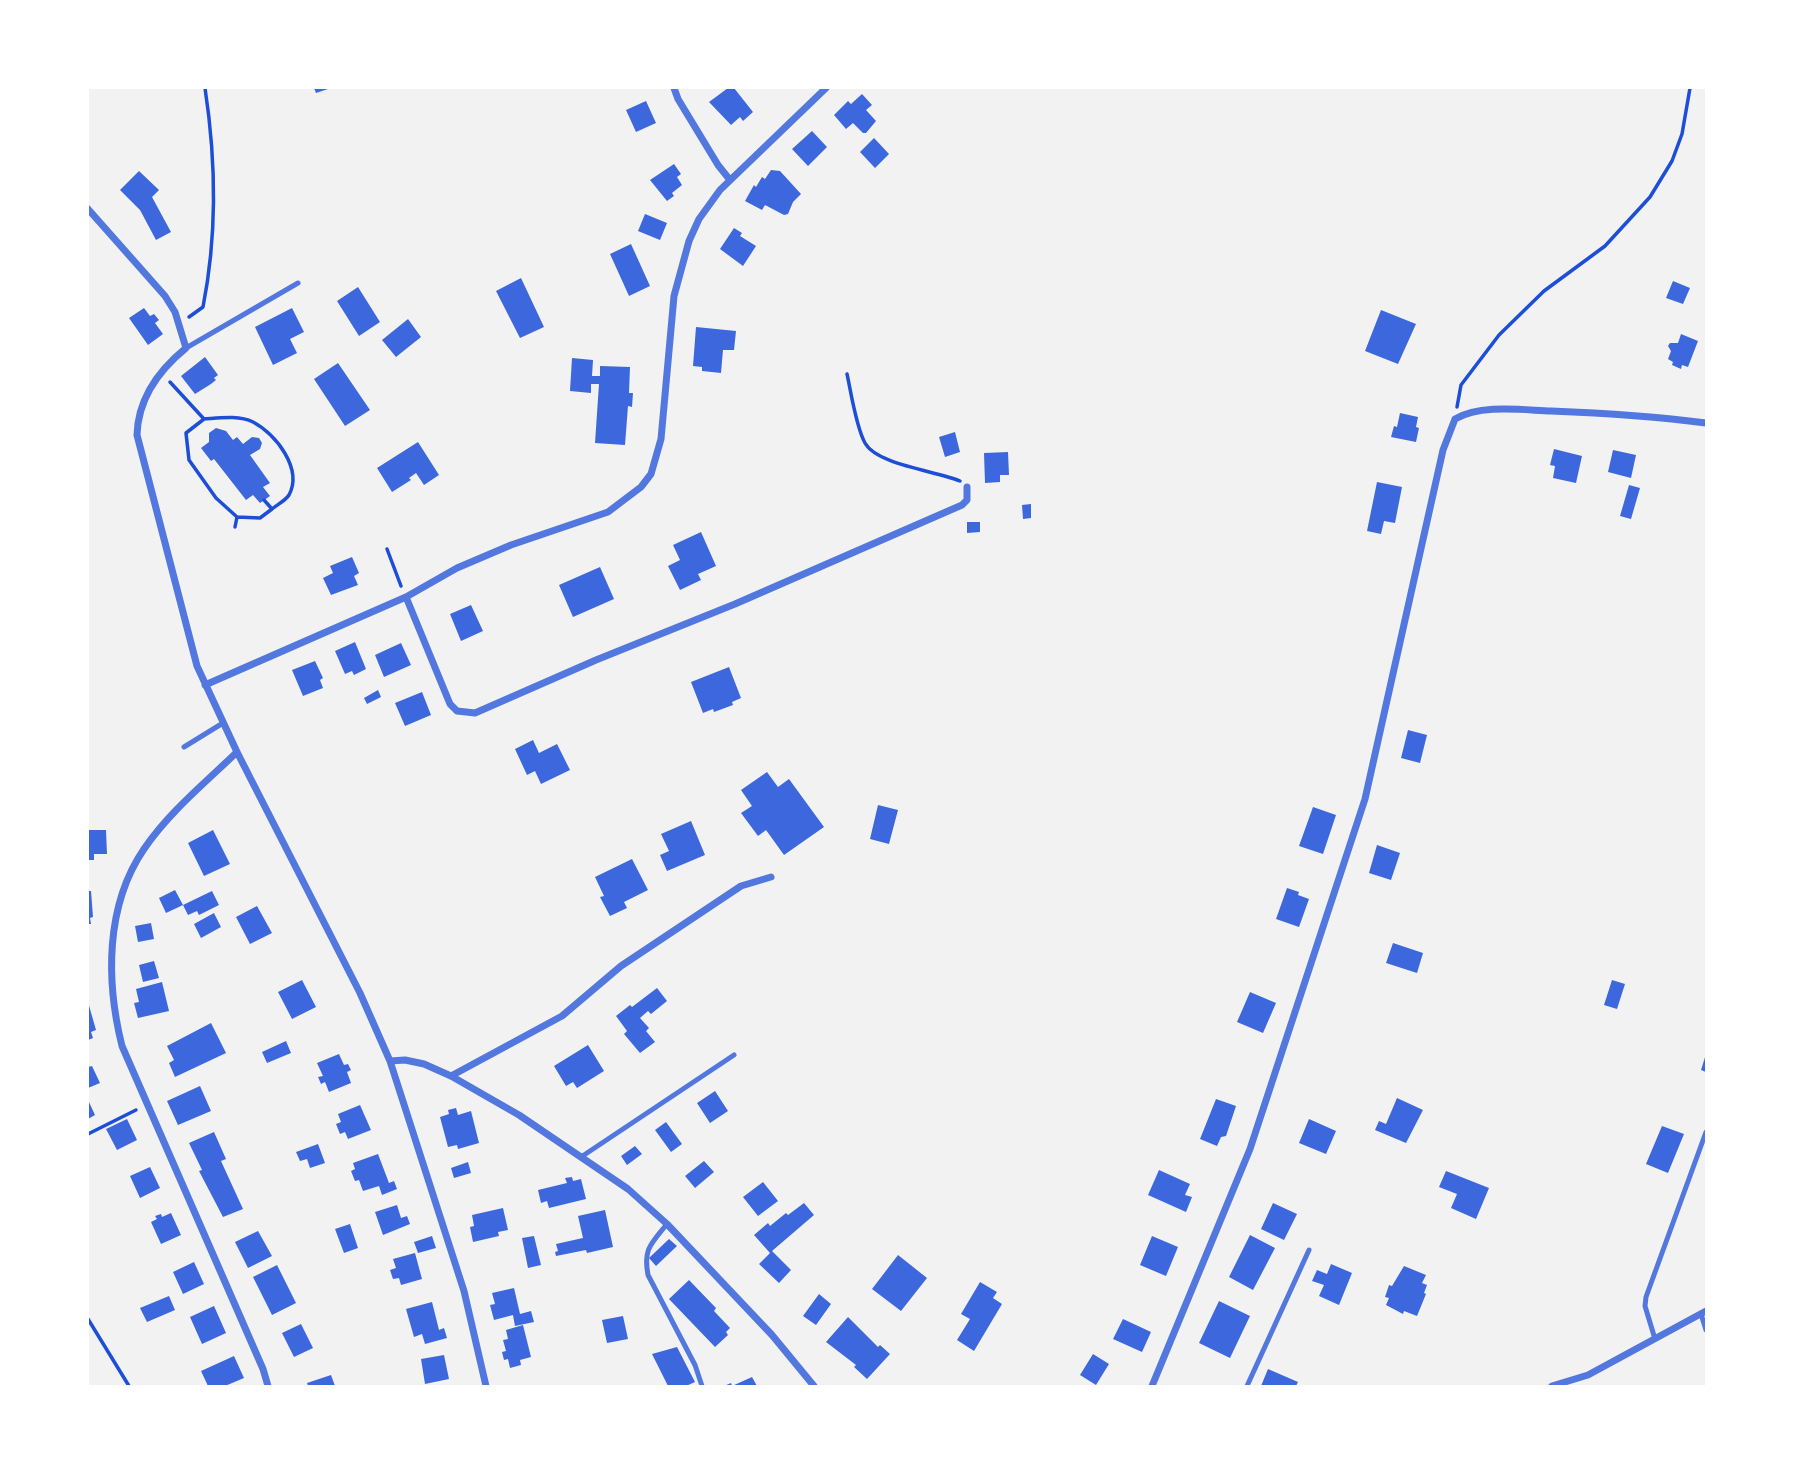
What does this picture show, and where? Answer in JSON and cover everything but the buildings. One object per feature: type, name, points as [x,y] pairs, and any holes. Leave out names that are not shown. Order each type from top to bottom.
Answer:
[{"type":"street","points":[[674,88],[678,99],[730,180]]},
{"type":"street","points":[[205,685],[405,597],[457,569],[511,545],[608,512],[641,487],[651,474],[661,439],[674,296],[680,268],[699,219],[720,190],[826,88]]},
{"type":"street","points":[[88,209],[165,296],[175,312],[187,348],[172,359],[143,402],[137,435],[168,559],[205,685],[360,993],[390,1061],[464,1291],[486,1387]]},
{"type":"street","points":[[1152,1387],[1250,1149],[1365,799],[1443,450],[1455,419],[1477,412],[1514,410],[1639,414],[1706,423]]},
{"type":"street","points":[[405,597],[450,704],[457,711],[475,713],[962,505],[967,500],[967,487]]},
{"type":"street","points":[[237,752],[160,828],[143,850],[131,873],[118,909],[112,942],[114,1013],[122,1046],[263,1368],[268,1387]]},
{"type":"street","points":[[451,1076],[562,1016],[621,966],[740,886],[771,877]]},
{"type":"street","points":[[390,1061],[424,1063],[451,1076],[519,1115],[628,1189],[667,1224],[772,1335],[814,1387]]},
{"type":"street","points":[[1552,1387],[1588,1375],[1704,1312]]},
{"type":"lane","points":[[187,348],[298,284]]},
{"type":"lane","points":[[184,747],[223,723]]},
{"type":"lane","points":[[580,1157],[734,1055]]},
{"type":"lane","points":[[1656,1339],[1645,1306],[1646,1297],[1706,1132]]},
{"type":"lane","points":[[667,1224],[646,1250],[648,1275],[695,1365],[702,1387]]},
{"type":"lane","points":[[1247,1387],[1309,1250]]},
{"type":"lane","points":[[1704,1312],[1706,1330]]},
{"type":"path","points":[[178,323],[202,307],[207,284],[214,199],[205,88]]},
{"type":"path","points":[[1455,419],[1461,384],[1499,335],[1544,291],[1605,246],[1650,197],[1672,161],[1682,134],[1690,88]]},
{"type":"path","points":[[162,372],[204,419]]},
{"type":"path","points":[[846,374],[865,444],[874,453],[892,461],[949,477],[967,487]]},
{"type":"path","points":[[204,419],[252,421],[277,441],[294,475],[288,496],[260,518],[237,517],[216,498],[189,460],[186,433],[204,419]]},
{"type":"path","points":[[264,500],[272,509]]},
{"type":"path","points":[[235,527],[237,517]]},
{"type":"path","points":[[387,549],[405,597]]},
{"type":"path","points":[[88,1135],[148,1106]]},
{"type":"path","points":[[88,1319],[130,1387]]}]
